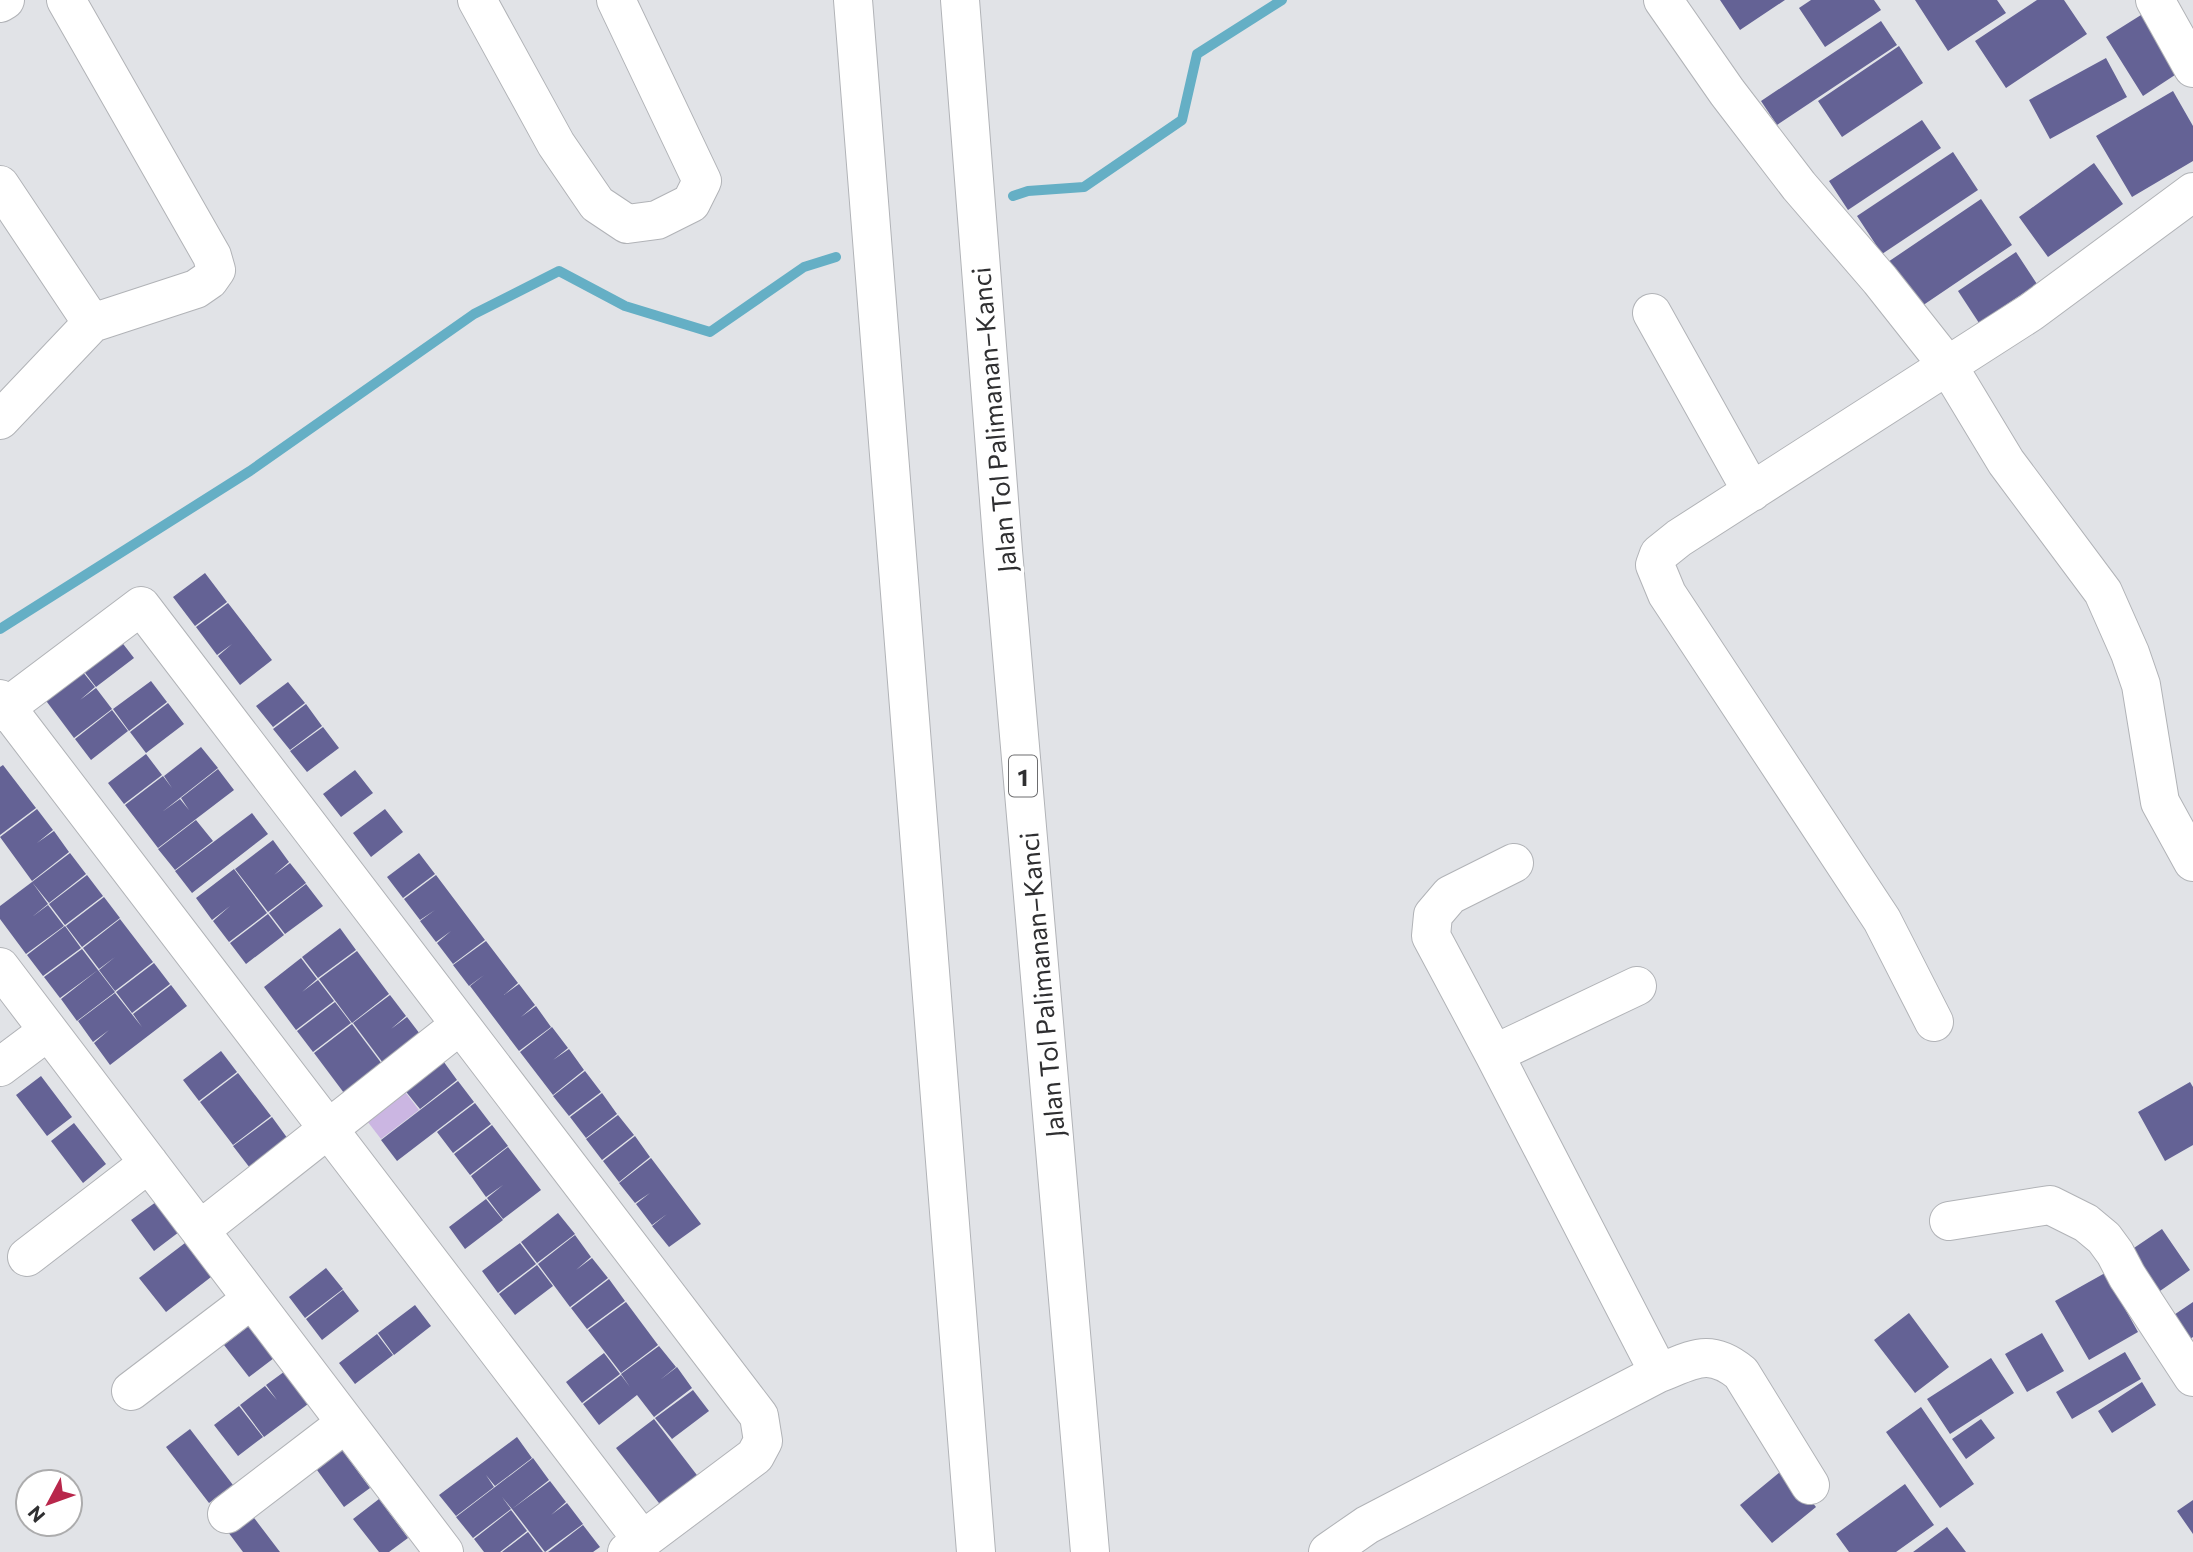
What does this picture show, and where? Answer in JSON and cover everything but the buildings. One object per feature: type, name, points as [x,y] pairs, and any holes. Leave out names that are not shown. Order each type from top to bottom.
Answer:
[{"type":"main road","points":[[0,3],[5,0]]},
{"type":"main road","points":[[0,420],[92,323],[196,289],[209,280],[216,270],[212,256],[66,0]]},
{"type":"main road","points":[[477,0],[555,144],[597,204],[627,224],[657,220],[691,203],[702,181],[616,0]]},
{"type":"main road","points":[[853,0],[976,1552]]},
{"type":"main road","name":"Jalan Tol Palimanan–Kanci","points":[[960,0],[1003,551],[1090,1552]]},
{"type":"main road","points":[[1663,0],[1727,92],[1791,176],[1948,366],[2006,462],[2103,592],[2141,685],[2160,802],[2193,862]]},
{"type":"main road","points":[[2155,0],[2193,68]]},
{"type":"main road","points":[[0,185],[92,323]]},
{"type":"main road","points":[[1934,1023],[1882,920],[1667,594],[1655,565],[1659,554],[1679,538],[2031,312],[2193,192]]},
{"type":"main road","points":[[1651,313],[1752,492]]},
{"type":"main road","points":[[141,606],[460,1024],[759,1416],[763,1441],[755,1456],[635,1546],[328,1128],[2,706],[141,606]]},
{"type":"main road","points":[[1514,863],[1450,895],[1433,915],[1431,936],[1658,1373]]},
{"type":"main road","points":[[0,967],[444,1552]]},
{"type":"main road","points":[[1493,1054],[1637,986]]},
{"type":"main road","points":[[200,1230],[460,1024]]},
{"type":"main road","points":[[0,1067],[48,1031]]},
{"type":"main road","points":[[27,1257],[149,1164]]},
{"type":"main road","points":[[1949,1221],[2050,1205],[2086,1223],[2104,1238],[2115,1253],[2193,1377]]},
{"type":"main road","points":[[131,1391],[252,1299]]},
{"type":"main road","points":[[1328,1552],[1367,1525],[1658,1373],[1702,1357],[1726,1362],[1741,1373],[1810,1485]]},
{"type":"main road","points":[[227,1514],[346,1423]]},
{"type":"shaded area","points":[[402,1088],[419,1110],[381,1139],[364,1117]]},
{"type":"waterway","points":[[1013,196],[1028,191],[1084,187],[1182,120],[1197,54],[1282,0]]},
{"type":"waterway","points":[[0,629],[250,471],[474,314],[559,271],[625,306],[710,332],[804,267],[836,257]]}]
